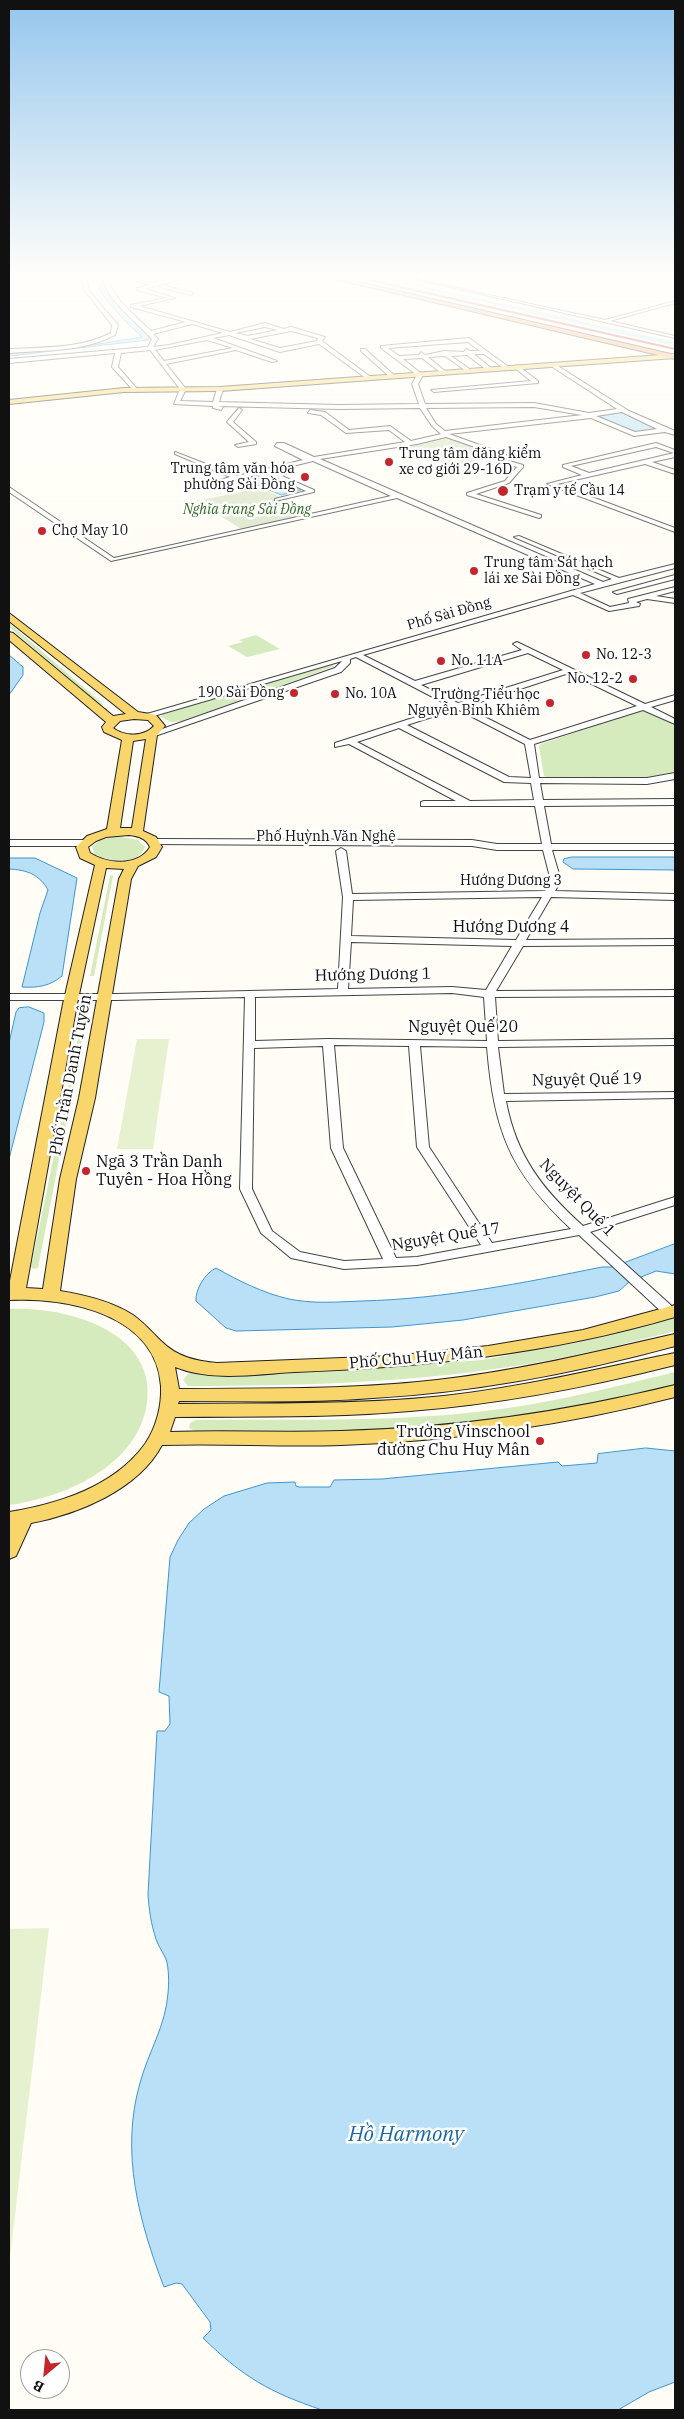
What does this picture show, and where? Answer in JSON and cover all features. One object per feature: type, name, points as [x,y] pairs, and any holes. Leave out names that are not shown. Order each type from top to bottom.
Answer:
[{"type":"main road","points":[[9,402],[135,390],[220,389]]},
{"type":"main road","points":[[9,616],[139,716]]},
{"type":"main road","points":[[9,635],[112,721]]},
{"type":"main road","points":[[139,716],[155,719],[160,723],[159,730],[152,734],[128,737],[109,731],[108,725],[112,721],[139,716]]},
{"type":"main road","points":[[136,832],[152,734]]},
{"type":"main road","points":[[113,831],[128,737]]},
{"type":"main road","points":[[113,831],[136,832],[148,836],[155,847],[147,858],[134,863],[101,864],[88,858],[83,847],[96,835],[113,831]]},
{"type":"main road","name":"Phố Trần Danh Tuyên","points":[[50,1295],[68,1179],[87,1098],[121,899],[125,879],[134,863]]},
{"type":"main road","name":"Phố Trần Danh Tuyên","points":[[12,1294],[101,864]]},
{"type":"main road","points":[[9,1551],[16,1519],[61,1508],[104,1489],[132,1468],[157,1439],[169,1403],[171,1383],[166,1365],[158,1348],[140,1329],[111,1310],[89,1302],[50,1295],[12,1294]]},
{"type":"main road","name":"Phố Chu Huy Mân","points":[[158,1348],[189,1366],[214,1368],[359,1365],[486,1353],[566,1339],[673,1312]]},
{"type":"main road","name":"Phố Chu Huy Mân","points":[[169,1403],[443,1386],[578,1365],[675,1340]]},
{"type":"main road","points":[[169,1403],[413,1405],[506,1393],[598,1378],[675,1359]]},
{"type":"main road","points":[[157,1439],[193,1437],[342,1438],[471,1430],[594,1411],[675,1391]]},
{"type":"street","points":[[183,389],[176,403],[365,407],[539,405],[591,415],[634,434],[664,430]]},
{"type":"street","points":[[215,405],[220,389]]},
{"type":"street","points":[[417,389],[422,406],[435,427],[445,434],[505,456],[502,461],[521,466],[507,482],[469,494],[538,516]]},
{"type":"street","points":[[434,390],[448,389]]},
{"type":"street","points":[[590,389],[623,410],[664,430],[675,433]]},
{"type":"street","points":[[215,405],[216,407],[239,410],[322,413],[365,407]]},
{"type":"street","points":[[238,445],[254,443],[230,422],[239,410]]},
{"type":"street","points":[[219,482],[311,459],[361,449],[410,443],[445,434],[623,410]]},
{"type":"street","points":[[322,413],[348,432],[390,428],[410,443]]},
{"type":"street","points":[[588,475],[565,466],[656,445],[675,453]]},
{"type":"street","points":[[177,453],[237,478]]},
{"type":"street","points":[[675,453],[645,462],[550,484],[675,530]]},
{"type":"street","points":[[311,459],[602,584]]},
{"type":"street","points":[[277,500],[312,492],[276,475],[304,466],[311,459]]},
{"type":"street","points":[[645,462],[675,472]]},
{"type":"street","points":[[9,490],[113,560],[398,496]]},
{"type":"street","points":[[517,537],[620,580]]},
{"type":"street","name":"Phố Sài Đồng","points":[[139,716],[573,592],[674,566]]},
{"type":"street","points":[[634,576],[666,591],[675,593]]},
{"type":"street","points":[[617,592],[675,577]]},
{"type":"street","points":[[573,592],[609,609],[636,604],[631,601],[675,589]]},
{"type":"street","points":[[643,598],[675,601]]},
{"type":"street","points":[[517,644],[675,722]]},
{"type":"street","points":[[415,684],[529,650]]},
{"type":"street","points":[[356,654],[529,743],[675,696]]},
{"type":"street","name":"Phố Sài Đồng","points":[[152,734],[338,670],[347,662],[346,658]]},
{"type":"street","points":[[338,745],[570,670]]},
{"type":"street","points":[[400,725],[507,780],[536,782],[648,780],[675,776]]},
{"type":"street","points":[[350,741],[469,804]]},
{"type":"street","points":[[488,994],[556,881],[547,847],[529,743]]},
{"type":"street","points":[[446,792],[424,804],[675,802]]},
{"type":"street","name":"Phố Huỳnh Văn Nghệ","points":[[155,847],[472,842],[497,847]]},
{"type":"street","points":[[9,843],[83,847]]},
{"type":"street","points":[[9,850],[83,847]]},
{"type":"street","name":"Phố Huỳnh Văn Nghệ","points":[[155,847],[341,851],[476,851],[497,847],[675,847]]},
{"type":"street","points":[[341,851],[348,897],[343,992]]},
{"type":"street","name":"Hướng Dương 3","points":[[348,897],[549,894],[675,897]]},
{"type":"street","name":"Hướng Dương 4","points":[[346,939],[518,943],[675,942]]},
{"type":"street","name":"Hướng Dương 1","points":[[9,997],[72,998],[452,990],[488,994],[675,993]]},
{"type":"street","name":"Nguyệt Quế 17","points":[[250,993],[246,1189],[267,1233],[296,1255],[344,1265],[417,1261],[581,1230],[675,1201]]},
{"type":"street","name":"Nguyệt Quế 1","points":[[488,994],[499,1098],[515,1150],[524,1168],[539,1188],[581,1230],[673,1312]]},
{"type":"street","points":[[328,1042],[337,1148],[392,1263]]},
{"type":"street","name":"Nguyệt Quế 20","points":[[250,1045],[328,1042],[414,1044],[675,1042]]},
{"type":"street","points":[[414,1044],[423,1147],[489,1248]]},
{"type":"street","name":"Nguyệt Quế 19","points":[[499,1098],[675,1095]]},
{"type":"green space","points":[[447,437],[499,456],[452,466],[398,447]]},
{"type":"green space","name":"Nghĩa trang Sài Đồng","points":[[261,488],[315,513],[243,530],[196,501]]},
{"type":"green space","points":[[9,623],[103,705],[99,704],[9,627]]},
{"type":"green space","points":[[256,635],[280,649],[247,657],[228,646],[243,642],[239,640]]},
{"type":"green space","points":[[331,665],[335,666],[184,721],[171,722],[161,717],[179,709]]},
{"type":"green space","points":[[638,711],[651,712],[675,725],[675,772],[628,780],[548,778],[544,776],[539,746],[541,744]]},
{"type":"green space","points":[[115,836],[138,840],[145,847],[142,853],[130,859],[115,860],[95,855],[92,847],[100,840]]},
{"type":"green space","points":[[112,875],[94,976],[90,976],[110,876]]},
{"type":"green space","points":[[83,1014],[87,1015],[38,1268],[33,1269],[31,1267]]},
{"type":"green space","points":[[137,1039],[169,1039],[153,1149],[117,1149]]},
{"type":"green space","points":[[9,1309],[55,1312],[79,1318],[102,1328],[122,1340],[137,1357],[146,1378],[147,1403],[141,1425],[129,1445],[114,1461],[95,1475],[53,1495],[9,1505]]},
{"type":"green space","points":[[675,1318],[675,1331],[572,1356],[469,1372],[389,1380],[268,1385],[188,1386],[183,1380],[189,1373],[315,1372],[482,1360],[580,1342]]},
{"type":"green space","points":[[675,1372],[675,1385],[592,1405],[468,1425],[338,1431],[195,1431],[189,1428],[190,1423],[196,1420],[387,1418],[501,1409],[589,1393]]},
{"type":"green space","points":[[49,1928],[9,2266],[9,1929]]},
{"type":"water","points":[[616,412],[623,413],[658,429],[633,433],[597,415]]},
{"type":"water","points":[[271,476],[301,490],[281,495],[249,481],[251,478]]},
{"type":"water","points":[[9,655],[23,667],[23,675],[9,695]]},
{"type":"water","points":[[572,857],[675,857],[675,870],[573,869],[563,862],[564,859]]},
{"type":"water","points":[[9,858],[35,858],[77,878],[62,976],[44,986],[22,987],[40,913],[48,890],[41,880],[32,874],[21,870],[9,869]]},
{"type":"water","points":[[29,1007],[44,1013],[44,1022],[9,1159],[9,1043],[16,1012],[19,1008]]},
{"type":"water","points":[[675,1244],[675,1274],[656,1271],[629,1282],[619,1291],[595,1297],[463,1320],[392,1327],[236,1331],[226,1328],[196,1301],[197,1292],[202,1282],[216,1268],[251,1286],[289,1299],[307,1302],[392,1300],[452,1294],[602,1267],[612,1267]]},
{"type":"water","name":"Hồ Harmony","points":[[646,1448],[675,1451],[675,2382],[649,2392],[618,2410],[322,2410],[287,2397],[258,2382],[217,2352],[203,2338],[211,2330],[210,2322],[182,2284],[176,2283],[164,2287],[147,2237],[135,2186],[132,2161],[134,2109],[143,2072],[164,2016],[168,1989],[167,1963],[154,1933],[150,1917],[148,1894],[157,1731],[165,1731],[170,1724],[169,1696],[159,1692],[170,1557],[189,1523],[204,1509],[224,1496],[267,1483],[295,1482],[296,1486],[299,1487],[330,1487],[334,1480],[382,1479],[558,1462],[562,1466],[597,1463],[598,1454]]},
{"type":"place","name":"Trung tâm đăng kiểm xe cơ giới 29-16D","points":[[389,462]]},
{"type":"place","name":"Trung tâm văn hóa phường Sài Đồng","points":[[305,477]]},
{"type":"place","name":"Trạm y tế Cầu 14","points":[[503,491]]},
{"type":"place","name":"Chợ May 10","points":[[42,531]]},
{"type":"place","name":"Trung tâm Sát hạch lái xe Sài Đồng","points":[[474,571]]},
{"type":"place","name":"No. 12-3","points":[[586,655]]},
{"type":"place","name":"No. 11A","points":[[441,661]]},
{"type":"place","name":"No. 12-2","points":[[633,679]]},
{"type":"place","name":"190 Sài Đồng","points":[[294,693]]},
{"type":"place","name":"No. 10A","points":[[335,694]]},
{"type":"place","name":"Trường Tiểu học Nguyễn Bỉnh Khiêm","points":[[550,703]]},
{"type":"place","name":"Ngã 3 Trần Danh Tuyên - Hoa Hồng","points":[[86,1171]]},
{"type":"place","name":"Trường Vinschool đường Chu Huy Mân","points":[[540,1441]]}]
